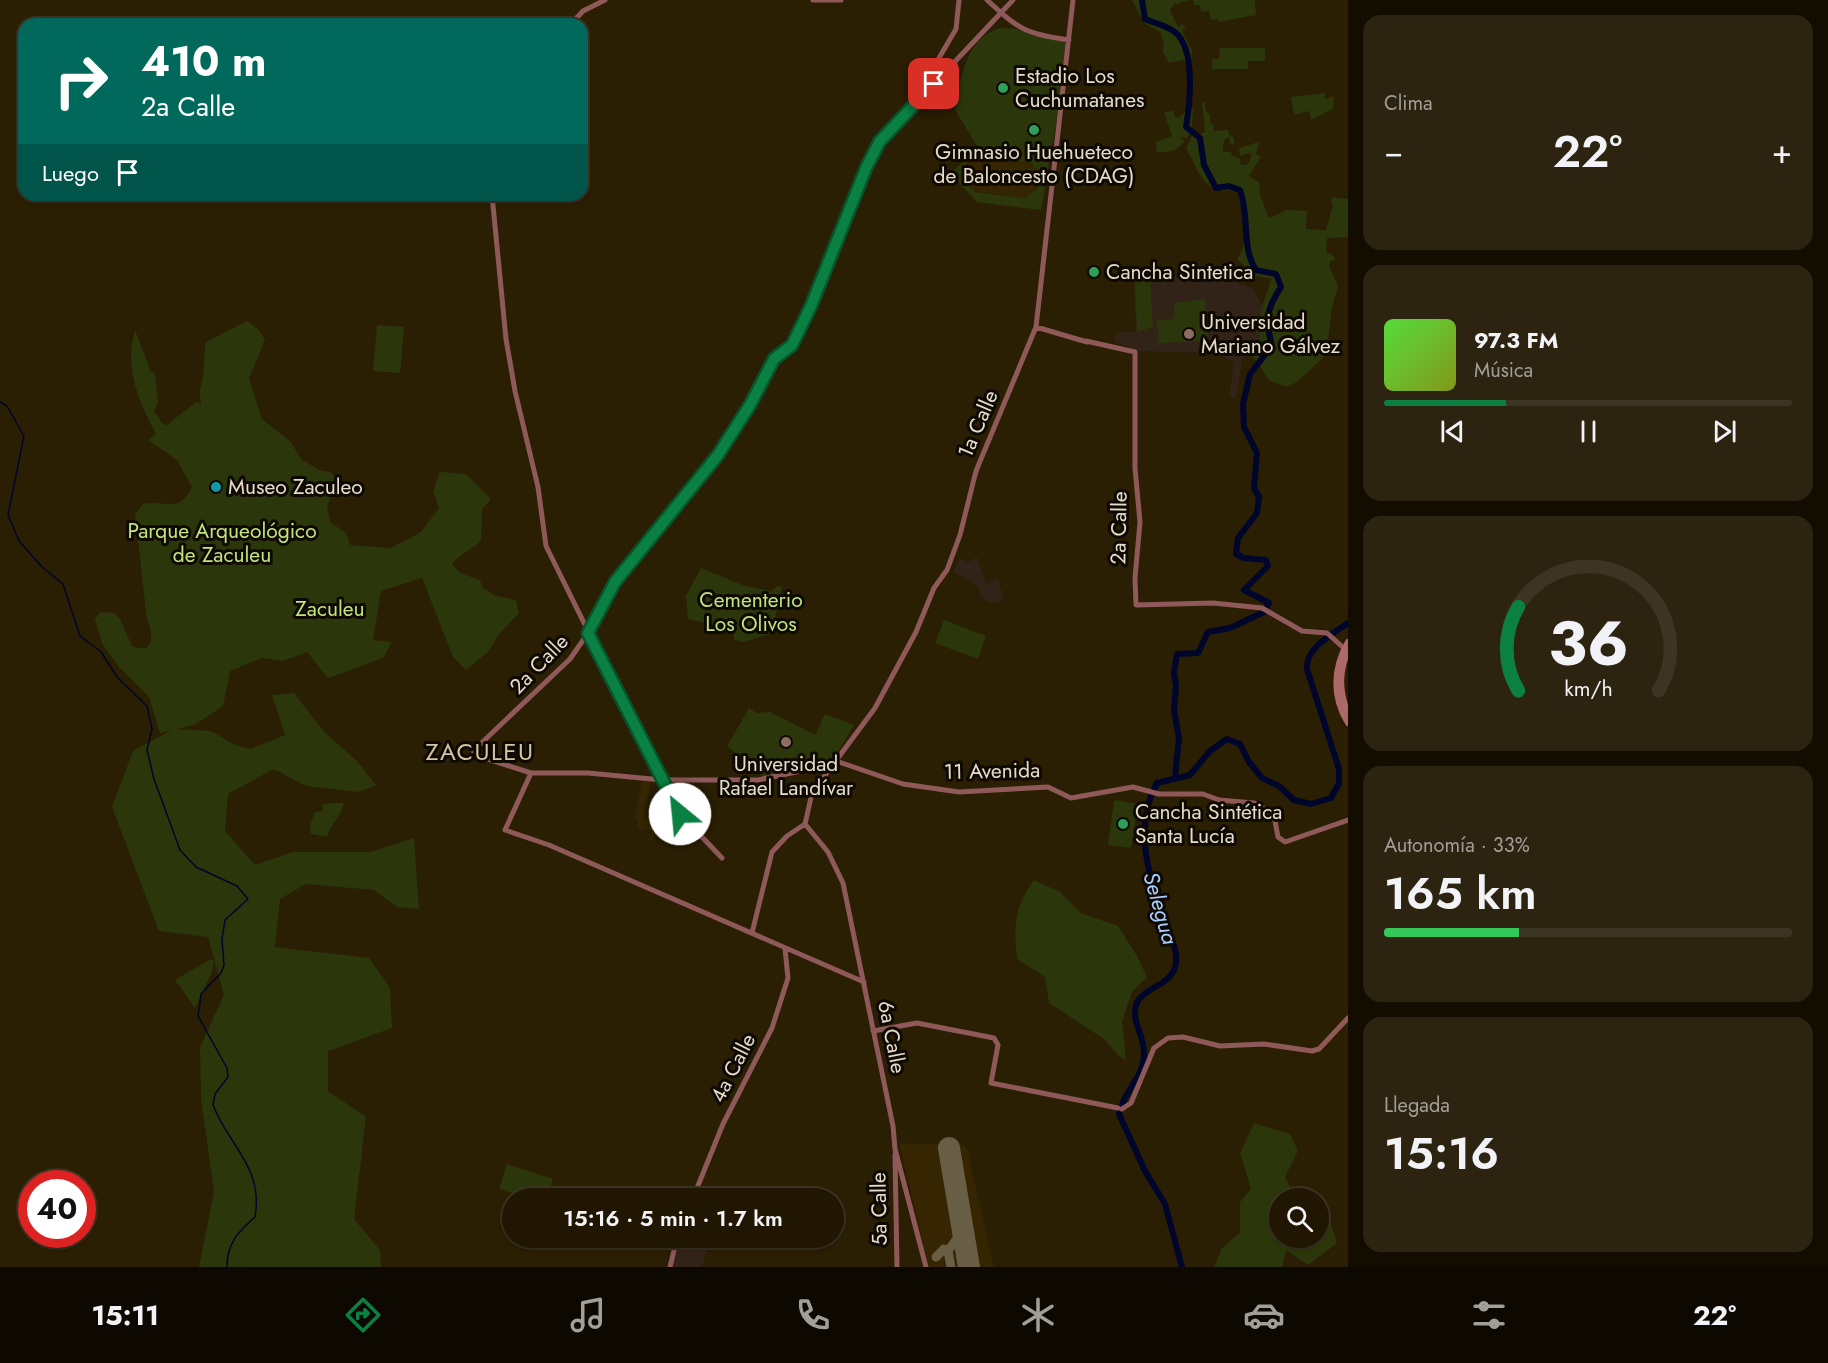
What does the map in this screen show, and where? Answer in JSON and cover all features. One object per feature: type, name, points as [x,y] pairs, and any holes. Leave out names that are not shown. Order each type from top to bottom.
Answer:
[{"type":"main road","points":[[1348,642],[1341,679],[1342,694],[1348,713]]},
{"type":"main road","points":[[1347,651],[1337,668],[1336,690],[1348,723]]},
{"type":"street","points":[[577,18],[583,11],[605,0]]},
{"type":"street","points":[[813,0],[841,0]]},
{"type":"street","points":[[906,113],[956,29],[959,0]]},
{"type":"street","points":[[987,0],[1016,27],[1035,36],[1069,40]]},
{"type":"street","name":"2a Calle","points":[[531,773],[475,755],[473,751],[552,679],[588,633],[615,582],[718,455],[750,405],[774,359],[792,345],[797,337],[866,168],[880,141],[1013,0]]},
{"type":"street","name":"1a Calle","points":[[805,824],[813,793],[875,708],[896,672],[934,588],[947,570],[960,534],[976,471],[1036,327],[1072,0]]},
{"type":"street","points":[[493,201],[506,339],[515,391],[538,487],[546,546],[680,814],[722,858]]},
{"type":"street","name":"2a Calle","points":[[1036,327],[1132,352],[1140,522],[1135,578],[1136,605],[1213,603],[1265,609],[1302,631],[1327,633],[1347,651]]},
{"type":"street","points":[[835,762],[758,780],[662,780],[588,773],[531,773],[505,830],[549,845],[864,982]]},
{"type":"street","name":"11 Avenida","points":[[835,762],[903,784],[959,792],[1046,786],[1071,798],[1124,788],[1159,794],[1203,794],[1219,800],[1254,803],[1265,809],[1275,821],[1278,837],[1285,842],[1348,820]]},
{"type":"street","points":[[752,933],[772,852],[787,836],[805,824]]},
{"type":"street","name":"6a Calle","points":[[805,824],[828,852],[843,883],[893,1126],[895,1149],[926,1267]]},
{"type":"street","name":"4a Calle","points":[[697,1188],[738,1091],[772,1028],[788,978],[785,949]]},
{"type":"street","points":[[873,1031],[917,1023],[994,1038],[998,1045],[991,1083],[1120,1108],[1131,1103],[1154,1048],[1168,1038],[1183,1036],[1220,1046],[1263,1044],[1312,1052],[1319,1049],[1348,1018]]},
{"type":"street","name":"5a Calle","points":[[895,1149],[897,1267]]},
{"type":"street","points":[[670,1267],[675,1248]]},
{"type":"shaded area","points":[[979,156],[1032,163],[1040,176],[1037,189],[1029,196],[1020,198],[971,190],[963,181],[963,169],[971,159]]},
{"type":"shaded area","name":"Universidad Mariano Gálvez","points":[[1205,273],[1219,275],[1252,288],[1265,310],[1264,336],[1242,361],[1236,398],[1229,397],[1234,362],[1216,353],[1137,351],[1115,342],[1115,333],[1136,332],[1134,280]]},
{"type":"shaded area","points":[[977,557],[986,584],[998,579],[1004,600],[993,603],[987,601],[980,595],[979,587],[953,572],[960,558],[968,562]]},
{"type":"shaded area","points":[[642,781],[651,782],[643,817],[662,820],[652,842],[648,840],[652,831],[636,829],[638,820],[635,819]]},
{"type":"shaded area","points":[[899,1143],[963,1145],[967,1148],[994,1267],[929,1267]]},
{"type":"shaded area","points":[[678,1248],[709,1248],[701,1267],[673,1267]]},
{"type":"green space","points":[[1132,0],[1192,0],[1180,2],[1179,5],[1175,3],[1170,10],[1178,27],[1182,24],[1186,27],[1182,30],[1192,51],[1191,65],[1183,60],[1169,63],[1163,52],[1164,42],[1160,32],[1144,23]]},
{"type":"green space","points":[[1193,0],[1255,0],[1256,15],[1219,22],[1218,19],[1211,20],[1209,11],[1201,12],[1200,5],[1194,5]]},
{"type":"green space","points":[[1002,28],[1017,29],[1035,36],[1066,38],[1058,113],[1041,210],[977,202],[950,173],[979,149],[955,110],[967,60],[980,40],[990,32]],"holes":[[[979,156],[1032,163],[1040,176],[1037,189],[1025,198],[975,192],[963,181],[965,166]]]},
{"type":"green space","points":[[1220,48],[1265,48],[1265,61],[1248,61],[1248,69],[1212,69],[1212,59],[1219,59]]},
{"type":"green space","points":[[1325,93],[1325,99],[1334,96],[1333,109],[1311,120],[1309,111],[1294,115],[1291,97]]},
{"type":"green space","points":[[1202,103],[1205,103],[1205,110],[1210,115],[1210,124],[1213,124],[1214,131],[1228,130],[1229,135],[1234,138],[1234,144],[1230,144],[1229,137],[1224,140],[1223,152],[1231,152],[1232,156],[1240,158],[1241,165],[1248,164],[1252,155],[1250,153],[1240,156],[1239,148],[1259,142],[1256,154],[1261,157],[1249,176],[1259,182],[1260,195],[1269,218],[1287,210],[1307,211],[1306,229],[1326,230],[1333,205],[1332,197],[1348,199],[1348,237],[1327,238],[1326,252],[1333,255],[1335,260],[1330,261],[1329,266],[1338,286],[1332,308],[1326,355],[1297,382],[1286,387],[1269,380],[1248,349],[1258,344],[1261,311],[1271,279],[1255,276],[1237,259],[1242,251],[1246,234],[1239,190],[1213,188],[1203,179],[1186,149],[1194,132],[1202,134],[1205,131]]},
{"type":"green space","points":[[1188,109],[1193,109],[1192,127],[1187,138],[1178,137],[1185,141],[1172,151],[1157,152],[1156,142],[1172,136],[1164,112],[1174,111],[1174,116],[1178,118]]},
{"type":"green space","points":[[1150,279],[1153,327],[1137,332],[1135,280]]},
{"type":"green space","points":[[1205,299],[1208,341],[1157,343],[1159,334],[1156,323],[1159,320],[1174,319],[1174,303]]},
{"type":"green space","points":[[247,321],[258,329],[265,340],[249,378],[262,419],[291,442],[301,459],[319,470],[330,472],[339,480],[327,506],[330,522],[346,533],[350,545],[391,548],[421,532],[439,508],[433,491],[440,472],[466,474],[491,499],[482,509],[481,541],[452,564],[460,573],[480,580],[482,587],[496,596],[516,600],[519,613],[499,634],[489,651],[466,670],[453,657],[422,578],[381,591],[373,640],[392,642],[383,658],[328,678],[307,652],[283,661],[262,658],[230,671],[223,706],[196,724],[177,729],[211,731],[235,745],[251,749],[285,735],[272,695],[294,693],[324,732],[356,760],[376,785],[359,792],[306,786],[274,769],[228,794],[225,831],[255,865],[293,852],[371,852],[414,838],[419,909],[397,907],[374,890],[306,884],[280,899],[275,947],[369,958],[390,988],[392,1028],[328,1051],[328,1091],[366,1117],[354,1219],[380,1250],[381,1267],[199,1267],[214,1191],[201,1099],[200,1047],[224,995],[208,937],[159,931],[112,807],[133,751],[172,730],[160,733],[149,697],[119,667],[102,643],[95,619],[101,612],[114,613],[120,619],[132,646],[145,648],[149,646],[151,632],[147,620],[135,514],[143,504],[171,504],[182,501],[192,487],[177,460],[148,440],[156,434],[139,396],[132,371],[132,344],[135,330],[151,372],[155,373],[158,402],[154,411],[163,424],[167,425],[197,401],[202,406],[200,390],[204,373],[206,342]]},
{"type":"green space","points":[[377,325],[404,327],[400,373],[373,371]]},
{"type":"green space","name":"Cementerio Los Olivos","points":[[701,568],[745,586],[772,591],[777,586],[782,587],[772,633],[744,642],[734,640],[733,629],[688,619],[686,596]]},
{"type":"green space","points":[[944,620],[986,636],[978,659],[935,643]]},
{"type":"green space","name":"Universidad Rafael Landívar","points":[[749,708],[757,713],[770,712],[815,735],[825,714],[854,725],[832,762],[764,778],[727,746]]},
{"type":"green space","name":"Cancha Sintética Santa Lucía","points":[[1114,800],[1138,804],[1131,848],[1108,845]]},
{"type":"green space","points":[[344,803],[327,837],[311,834],[310,825],[315,812],[323,811],[322,804]]},
{"type":"green space","points":[[1034,880],[1060,892],[1081,913],[1118,926],[1137,956],[1147,977],[1132,992],[1122,1021],[1126,1060],[1119,1056],[1104,1039],[1049,1003],[1045,977],[1017,959],[1016,918],[1022,900]]},
{"type":"green space","points":[[211,959],[214,961],[211,974],[195,1008],[175,980]]},
{"type":"green space","points":[[1254,1123],[1290,1134],[1298,1151],[1285,1177],[1291,1188],[1269,1188],[1269,1248],[1329,1248],[1329,1218],[1337,1243],[1308,1265],[1286,1250],[1282,1267],[1214,1267],[1222,1248],[1240,1233],[1240,1202],[1251,1189],[1240,1153]]},
{"type":"green space","points":[[507,1164],[553,1179],[550,1188],[499,1189]]},
{"type":"waterway","points":[[1142,0],[1145,19],[1165,26],[1182,40],[1189,63],[1190,77],[1186,127],[1200,138],[1204,165],[1216,188],[1229,186],[1240,190],[1245,210],[1251,261],[1256,270],[1276,274],[1281,287],[1272,302],[1268,315],[1272,346],[1250,374],[1243,404],[1244,427],[1257,453],[1254,488],[1259,497],[1257,513],[1238,538],[1236,554],[1244,558],[1266,560],[1268,566],[1244,590],[1269,603],[1264,612],[1230,628],[1208,632],[1198,653],[1177,654],[1174,672],[1176,686],[1174,710],[1179,738],[1175,777]]},
{"type":"waterway","points":[[0,402],[7,406],[24,436],[8,515],[19,541],[42,567],[63,584],[80,636],[101,652],[118,678],[147,706],[152,729],[147,750],[154,779],[180,850],[196,867],[237,886],[248,899],[225,920],[222,939],[224,965],[221,973],[201,994],[198,1016],[227,1068],[228,1077],[215,1094],[213,1105],[250,1170],[256,1199],[255,1217],[243,1228],[231,1245],[227,1267]]},
{"type":"waterway","name":"Selegua","points":[[1182,1267],[1165,1204],[1145,1171],[1119,1114],[1125,1098],[1138,1077],[1143,1061],[1143,1046],[1135,1015],[1137,1002],[1146,993],[1167,980],[1176,964],[1174,947],[1154,891],[1146,854],[1146,818],[1150,800],[1157,783],[1190,775],[1210,751],[1227,739],[1240,744],[1249,762],[1262,778],[1279,786],[1294,800],[1311,804],[1331,798],[1339,783],[1339,769],[1307,669],[1310,654],[1315,648],[1348,623]]},
{"type":"taxiway","points":[[951,1267],[948,1251],[963,1230]]},
{"type":"taxiway","points":[[936,1257],[944,1249],[948,1251]]},
{"type":"runway","points":[[949,1148],[969,1267]]},
{"type":"place","name":"Estadio Los Cuchumatanes","points":[[1003,88]]},
{"type":"place","name":"Gimnasio Huehueteco de Baloncesto (CDAG)","points":[[1034,130]]},
{"type":"place","name":"Cancha Sintetica","points":[[1094,272]]},
{"type":"place","name":"Universidad Mariano Gálvez","points":[[1189,334]]},
{"type":"place","name":"Museo Zaculeo","points":[[216,487]]},
{"type":"place","name":"Universidad Rafael Landívar","points":[[786,742]]},
{"type":"place","name":"Cancha Sintética Santa Lucía","points":[[1123,824]]},
{"type":"district","name":"ZACULEU","points":[[480,752]]},
{"type":"route","points":[[680,814],[588,633],[615,582],[632,558],[718,455],[750,405],[774,359],[792,345],[802,329],[866,168],[880,141],[934,84]]},
{"type":"park label","name":"Parque Arqueológico de Zaculeu","points":[[222,543]]},
{"type":"park label","name":"Zaculeu","points":[[330,609]]}]
